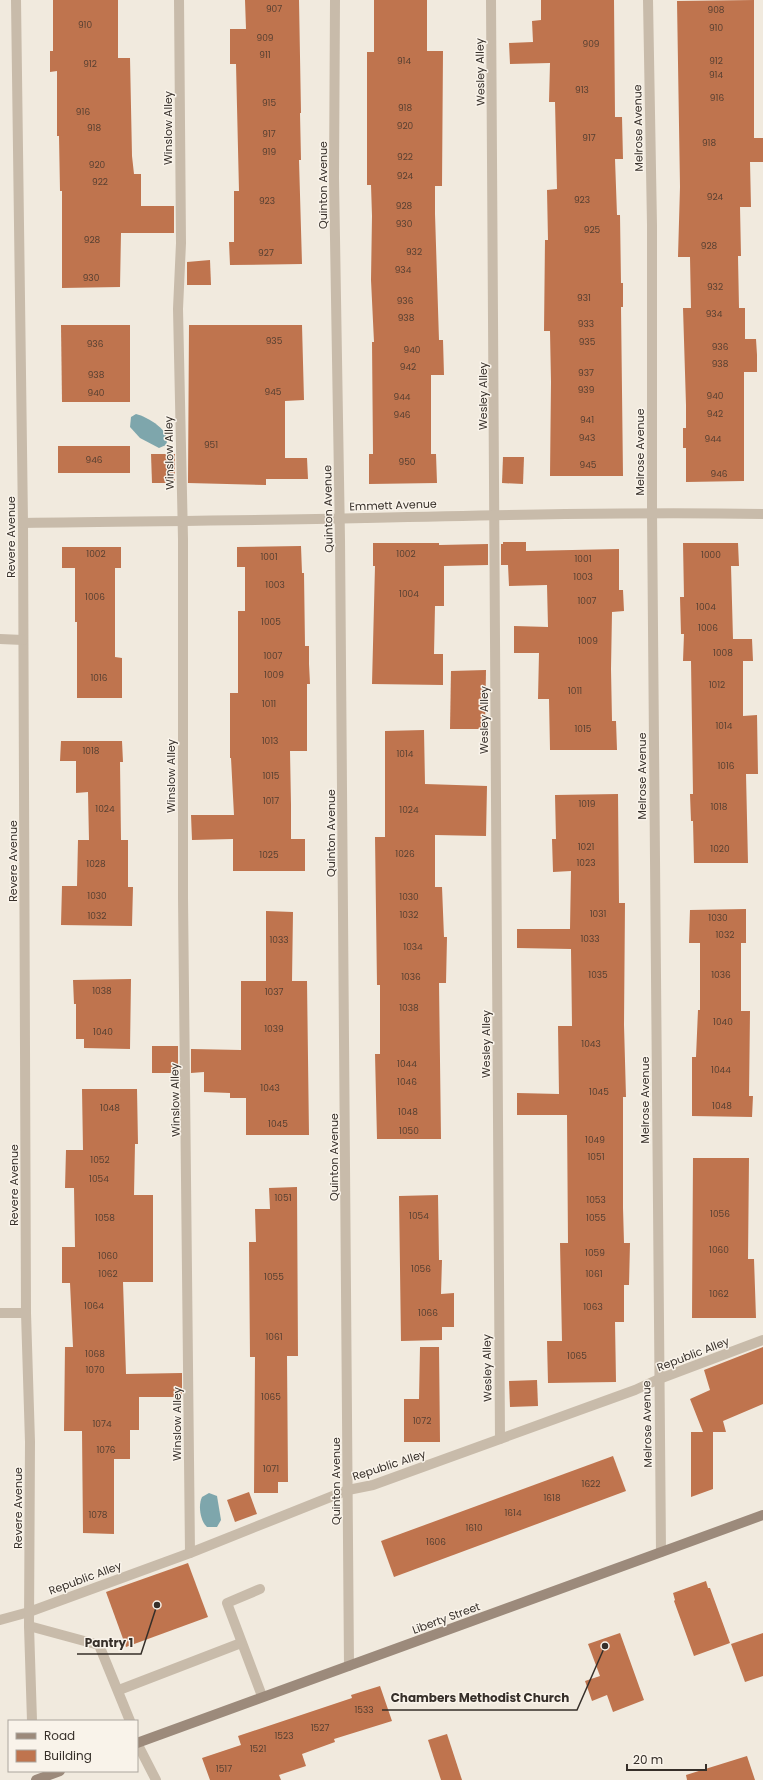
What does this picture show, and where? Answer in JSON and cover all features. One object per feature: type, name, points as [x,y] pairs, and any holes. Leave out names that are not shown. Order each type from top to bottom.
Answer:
[{"type":"street","name":"Revere Avenue","points":[[16,0],[23,523],[26,1313],[30,1442],[29,1626],[32,1720]]},
{"type":"street","name":"Winslow Alley","points":[[179,0],[181,243],[178,309],[182,521],[183,898],[190,1553]]},
{"type":"street","name":"Quinton Avenue","points":[[336,0],[334,178],[340,519],[349,1666]]},
{"type":"street","name":"Wesley Alley","points":[[491,0],[500,1439]]},
{"type":"street","name":"Melrose Avenue","points":[[648,0],[652,225],[652,512],[658,1379],[661,1552]]},
{"type":"street","name":"Emmett Avenue","points":[[23,523],[340,519],[495,514],[652,512],[763,514]]},
{"type":"street","points":[[0,640],[23,640]]},
{"type":"street","points":[[0,1313],[26,1313]]},
{"type":"street","name":"Republic Alley","points":[[0,1620],[29,1612],[190,1553],[348,1490],[373,1484],[635,1390],[658,1379],[763,1340]]},
{"type":"street","name":"Liberty Street","points":[[138,1742],[763,1515]]},
{"type":"street","points":[[260,1589],[226,1603],[262,1696]]},
{"type":"street","points":[[29,1626],[99,1644],[119,1690],[130,1720]]},
{"type":"street","points":[[119,1690],[241,1643]]},
{"type":"street","points":[[138,1744],[156,1780]]},
{"type":"street","points":[[40,1776],[56,1772]]},
{"type":"water","points":[[136,414],[147,418],[158,425],[166,435],[166,445],[159,448],[140,438],[130,427],[131,417]]},
{"type":"water","points":[[209,1493],[217,1496],[221,1520],[217,1527],[207,1527],[201,1517],[200,1508],[202,1497]]},
{"type":"building","points":[[53,0],[118,0],[118,58],[130,58],[132,156],[134,174],[141,174],[141,206],[174,206],[174,233],[121,233],[120,287],[62,288],[62,191],[60,191],[59,136],[57,136],[57,71],[50,72],[50,51],[53,51]]},
{"type":"building","points":[[245,0],[299,0],[301,160],[299,160],[302,264],[230,265],[229,242],[234,242],[234,191],[239,191],[236,64],[230,64],[230,29],[246,29]]},
{"type":"building","points":[[374,0],[427,0],[427,51],[443,51],[442,186],[435,186],[435,214],[439,340],[443,340],[444,375],[431,375],[431,454],[436,454],[437,483],[369,484],[369,454],[373,454],[372,342],[374,342],[371,280],[371,185],[367,185],[367,52],[374,52]]},
{"type":"building","points":[[541,0],[614,0],[615,117],[622,117],[623,159],[615,159],[617,215],[620,215],[621,283],[623,283],[623,307],[621,307],[623,476],[550,476],[550,331],[544,331],[545,240],[548,240],[547,190],[557,189],[555,102],[549,102],[550,63],[510,64],[509,43],[533,42],[532,21],[541,20]]},
{"type":"building","points":[[754,0],[754,138],[763,138],[763,162],[750,162],[751,207],[740,207],[741,256],[738,256],[739,308],[745,308],[745,339],[756,339],[757,355],[757,372],[744,372],[744,481],[686,482],[686,448],[683,448],[683,428],[686,428],[686,405],[683,308],[691,308],[690,257],[678,257],[680,187],[677,1]]},
{"type":"building","points":[[210,260],[211,285],[187,285],[187,262]]},
{"type":"building","points":[[61,325],[130,325],[130,402],[62,402]]},
{"type":"building","points":[[189,325],[302,325],[304,400],[285,401],[285,458],[307,458],[308,479],[266,479],[266,485],[188,483]]},
{"type":"building","points":[[58,446],[130,446],[130,473],[58,473]]},
{"type":"building","points":[[151,454],[175,454],[175,483],[152,483]]},
{"type":"building","points":[[503,457],[524,457],[523,484],[502,483]]},
{"type":"building","points":[[503,542],[526,542],[526,551],[619,549],[619,590],[623,590],[624,611],[612,612],[611,669],[612,721],[616,721],[617,750],[550,750],[549,699],[538,699],[539,653],[514,653],[514,626],[548,627],[547,585],[509,586],[508,565],[501,565],[501,544],[503,544]]},
{"type":"building","points":[[373,543],[439,543],[439,545],[488,544],[488,565],[444,566],[444,606],[435,606],[434,654],[443,654],[443,685],[372,684],[375,566],[373,566]]},
{"type":"building","points":[[683,543],[738,543],[739,566],[731,566],[733,639],[752,639],[753,661],[743,661],[743,716],[757,715],[758,774],[746,774],[748,863],[694,863],[693,821],[691,821],[690,794],[693,794],[691,661],[683,661],[684,634],[681,634],[680,597],[684,597]]},
{"type":"building","points":[[301,546],[302,573],[304,573],[305,646],[309,646],[310,684],[307,684],[307,751],[290,751],[291,839],[305,839],[305,871],[233,871],[233,839],[192,840],[191,815],[234,815],[230,758],[230,693],[238,693],[238,611],[245,611],[245,567],[237,567],[237,547]]},
{"type":"building","points":[[62,547],[121,547],[121,568],[115,568],[115,657],[122,658],[122,698],[77,698],[75,568],[62,568]]},
{"type":"building","points":[[486,670],[485,729],[450,729],[451,671]]},
{"type":"building","points":[[424,730],[425,784],[487,786],[486,836],[435,835],[435,887],[442,887],[444,937],[447,937],[446,983],[439,983],[441,1139],[377,1139],[375,1054],[380,1054],[380,985],[377,985],[375,837],[385,837],[385,731]]},
{"type":"building","points":[[61,741],[122,741],[123,762],[120,762],[121,840],[128,840],[128,887],[133,887],[132,926],[61,925],[62,886],[77,886],[78,840],[89,840],[88,792],[76,793],[76,761],[60,761]]},
{"type":"building","points":[[618,794],[619,903],[625,903],[624,1025],[626,1097],[623,1097],[623,1208],[624,1243],[630,1243],[629,1285],[624,1285],[624,1322],[615,1322],[616,1382],[548,1383],[547,1341],[562,1341],[560,1243],[568,1243],[567,1115],[517,1115],[517,1093],[559,1094],[558,1026],[572,1026],[571,949],[517,948],[517,929],[570,929],[571,871],[553,872],[552,839],[556,839],[555,795]]},
{"type":"building","points":[[746,909],[746,943],[741,943],[741,1011],[750,1011],[749,1096],[753,1096],[752,1117],[692,1116],[692,1057],[696,1057],[698,1010],[700,1010],[700,943],[689,943],[690,910]]},
{"type":"building","points":[[266,911],[293,912],[292,981],[307,981],[309,1135],[246,1135],[246,1098],[230,1098],[230,1093],[204,1092],[204,1072],[191,1073],[191,1049],[241,1050],[241,981],[266,981]]},
{"type":"building","points":[[131,979],[130,1049],[84,1048],[84,1039],[76,1039],[76,1004],[74,1004],[73,980]]},
{"type":"building","points":[[152,1046],[178,1046],[178,1073],[152,1073]]},
{"type":"building","points":[[82,1089],[137,1089],[138,1144],[135,1144],[134,1195],[153,1195],[153,1282],[123,1282],[126,1374],[182,1373],[182,1397],[139,1397],[139,1430],[130,1430],[130,1459],[114,1459],[114,1534],[83,1533],[82,1431],[64,1431],[65,1347],[73,1347],[70,1283],[62,1283],[62,1247],[75,1247],[74,1188],[65,1188],[66,1150],[83,1150]]},
{"type":"building","points":[[693,1158],[749,1158],[748,1259],[754,1259],[756,1318],[692,1318]]},
{"type":"building","points":[[297,1187],[298,1356],[287,1356],[288,1482],[278,1482],[278,1493],[254,1493],[255,1357],[250,1357],[249,1242],[256,1242],[255,1209],[270,1209],[269,1188]]},
{"type":"building","points":[[438,1195],[439,1260],[442,1260],[441,1294],[454,1293],[454,1327],[442,1327],[442,1340],[401,1341],[399,1196]]},
{"type":"building","points":[[420,1347],[439,1347],[440,1442],[404,1442],[404,1399],[419,1399]]},
{"type":"building","points":[[763,1347],[763,1404],[723,1421],[726,1432],[713,1432],[713,1489],[691,1497],[691,1432],[703,1432],[690,1399],[710,1390],[704,1370]]},
{"type":"building","points":[[537,1380],[538,1406],[510,1407],[509,1381]]},
{"type":"building","points":[[613,1456],[626,1491],[394,1577],[381,1541]]},
{"type":"building","points":[[249,1492],[257,1514],[235,1522],[227,1500]]},
{"type":"building","points":[[188,1563],[208,1617],[126,1647],[106,1592]]},
{"type":"building","points":[[706,1581],[708,1588],[710,1588],[730,1643],[694,1656],[674,1601],[673,1593]]},
{"type":"building","points":[[620,1633],[644,1700],[613,1712],[607,1695],[592,1701],[585,1681],[600,1676],[588,1644]]},
{"type":"building","points":[[763,1633],[763,1676],[745,1682],[731,1644]]},
{"type":"building","points":[[380,1686],[392,1721],[334,1739],[335,1742],[302,1754],[306,1766],[279,1775],[281,1780],[210,1780],[202,1758],[241,1745],[238,1736],[352,1698],[351,1695]]},
{"type":"building","points":[[447,1734],[462,1780],[441,1780],[428,1740]]},
{"type":"building","points":[[747,1756],[755,1780],[687,1780],[686,1775]]},
{"type":"place","name":"Pantry 1","points":[[157,1605]]},
{"type":"place","name":"Chambers Methodist Church","points":[[605,1646]]}]
